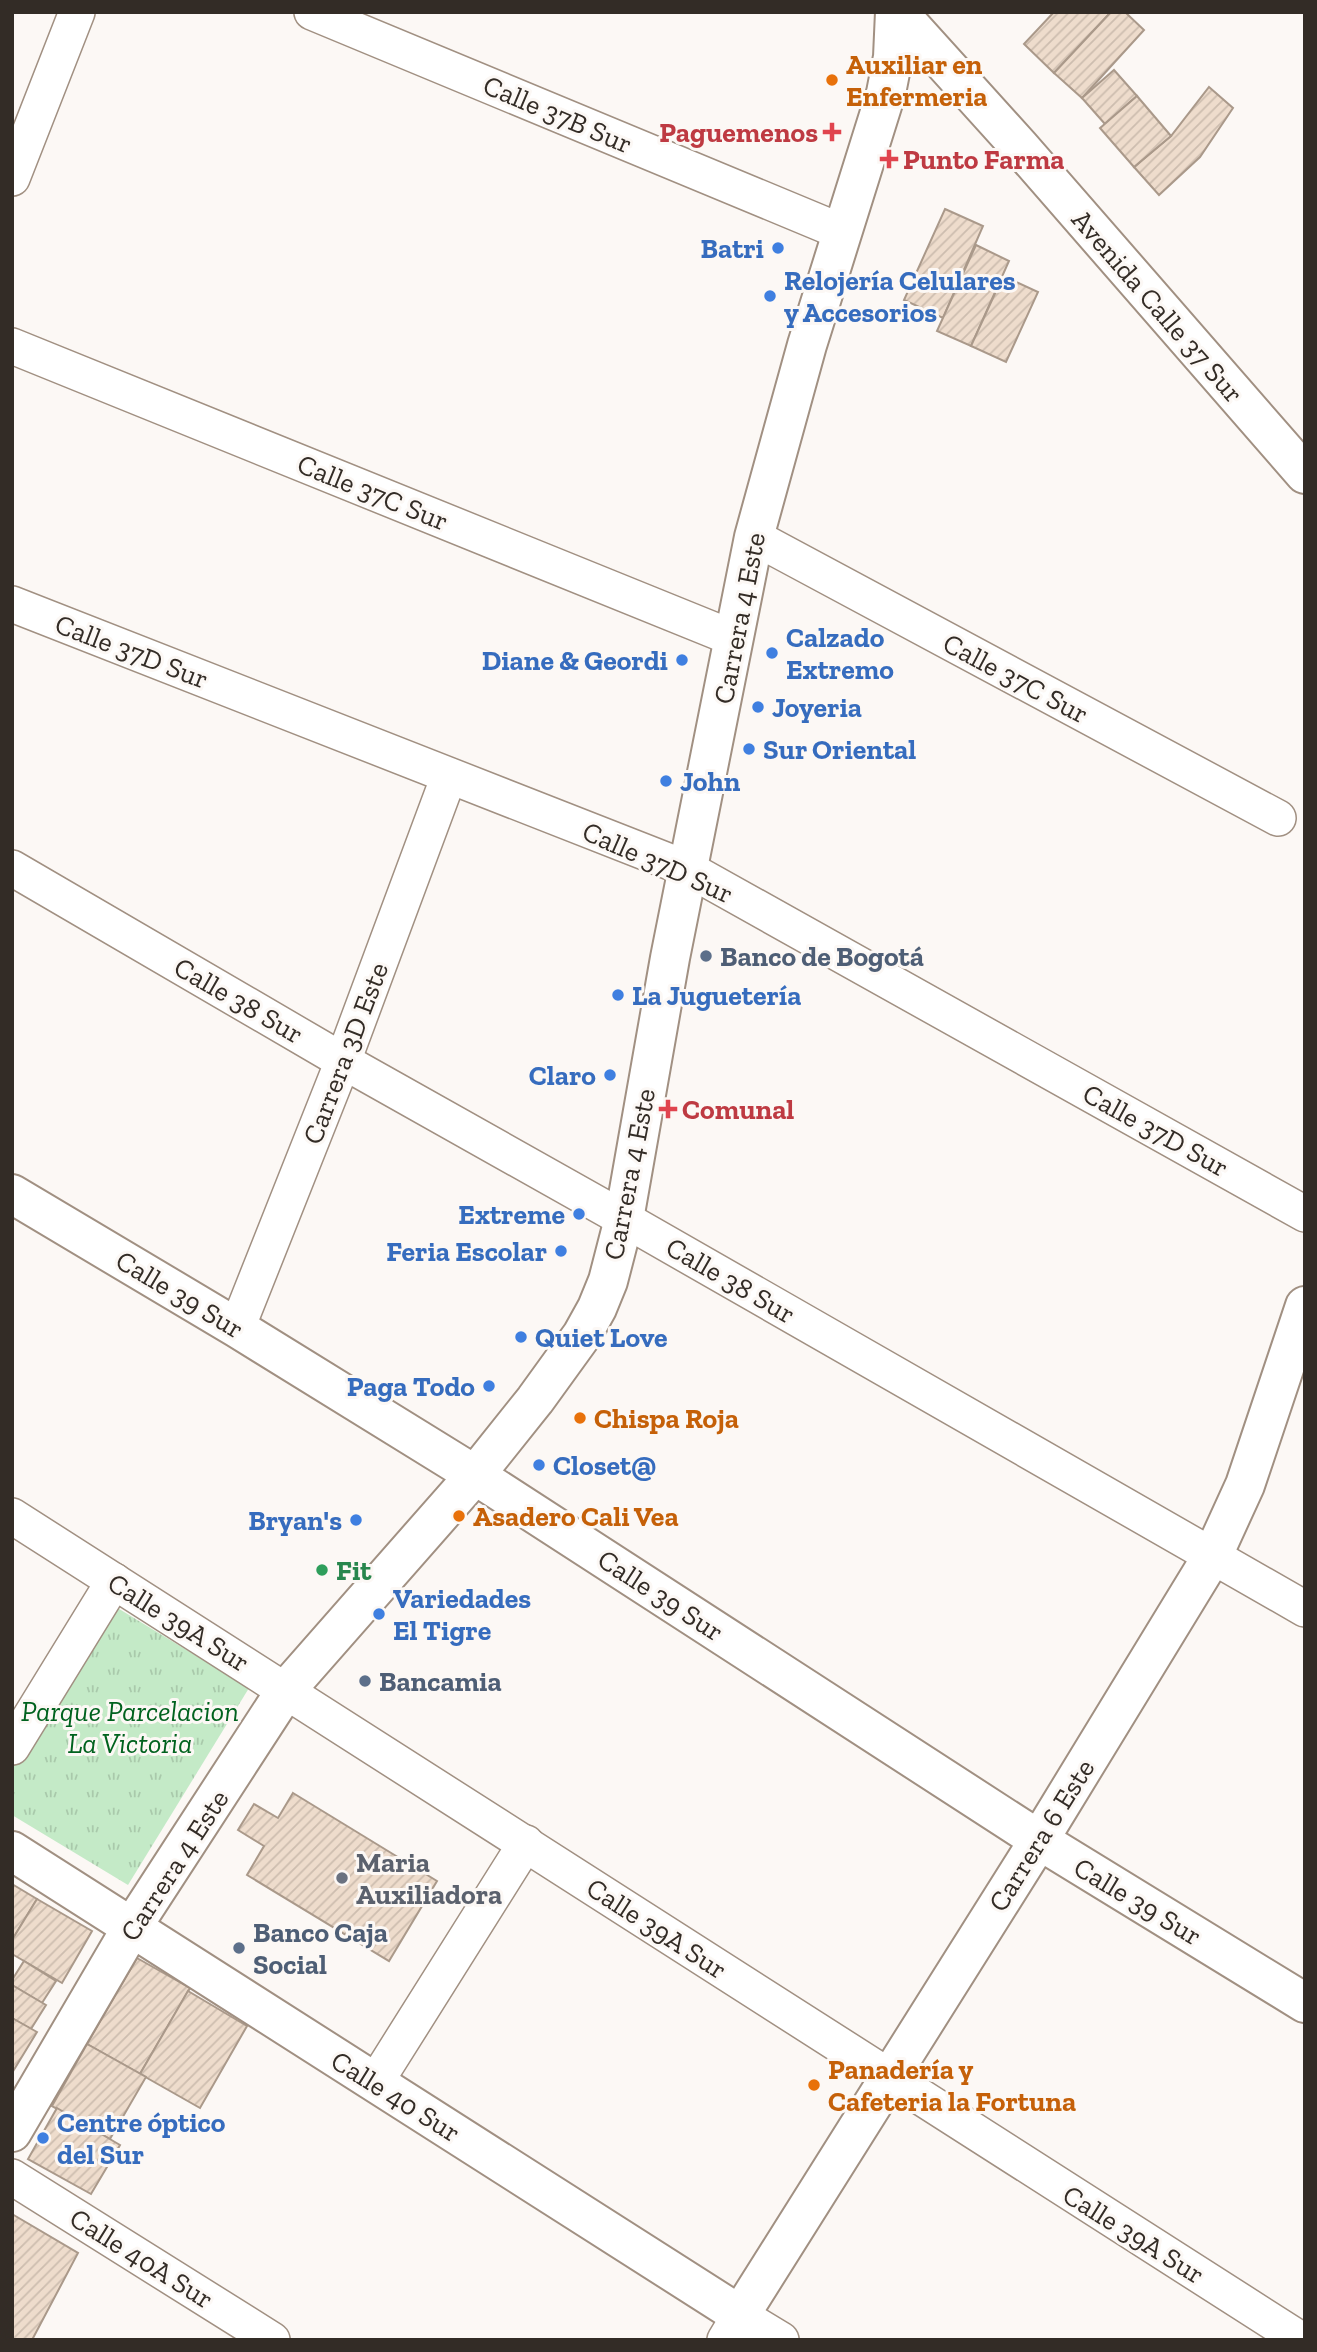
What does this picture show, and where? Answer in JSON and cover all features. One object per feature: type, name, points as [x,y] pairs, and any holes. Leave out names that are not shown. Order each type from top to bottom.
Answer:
[{"type":"street","points":[[12,178],[77,12]]},
{"type":"street","name":"Calle 37B Sur","points":[[312,12],[842,232]]},
{"type":"street","name":"Carrera 4 Este","points":[[12,2132],[131,1927],[286,1690],[475,1475],[535,1400],[582,1335],[597,1308],[608,1281],[624,1219],[651,1059],[754,537],[792,398],[891,73],[897,12]]},
{"type":"street","name":"Avenida Calle 37 Sur","points":[[897,12],[1012,137],[1305,474]]},
{"type":"street","name":"Calle 37C Sur","points":[[12,346],[733,638]]},
{"type":"street","name":"Calle 37C Sur","points":[[754,537],[1278,818]]},
{"type":"street","name":"Calle 37D Sur","points":[[12,604],[688,869],[1305,1213]]},
{"type":"street","name":"Carrera 3D Este","points":[[237,1328],[343,1061],[449,776]]},
{"type":"street","name":"Calle 38 Sur","points":[[12,868],[343,1061],[1305,1609]]},
{"type":"street","name":"Calle 39 Sur","points":[[12,1194],[237,1328],[475,1475],[1038,1840],[1305,2003]]},
{"type":"street","name":"Carrera 6 Este","points":[[732,2327],[1038,1840],[1213,1555],[1245,1485],[1305,1306]]},
{"type":"street","name":"Calle 39A Sur","points":[[12,1516],[1301,2340]]},
{"type":"street","points":[[12,1747],[114,1581]]},
{"type":"street","points":[[375,2082],[526,1843]]},
{"type":"street","name":"Calle 40 Sur","points":[[12,1851],[375,2082],[732,2327],[781,2340]]},
{"type":"street","name":"Calle 40A Sur","points":[[12,2177],[272,2340]]},
{"type":"green space","name":"Parque Parcelacion La Victoria","points":[[111,1604],[249,1688],[128,1885],[12,1815],[12,1767]]},
{"type":"building","points":[[1054,12],[1111,12],[1054,73],[1024,44]]},
{"type":"building","points":[[1111,12],[1125,12],[1144,30],[1082,98],[1054,73]]},
{"type":"building","points":[[1114,70],[1137,96],[1105,124],[1082,98]]},
{"type":"building","points":[[1209,87],[1233,108],[1200,157],[1159,195],[1134,167],[1171,136]]},
{"type":"building","points":[[1137,96],[1171,136],[1134,167],[1100,128]]},
{"type":"building","points":[[945,209],[983,226],[943,318],[904,300]]},
{"type":"building","points":[[976,245],[1009,261],[971,346],[937,331]]},
{"type":"building","points":[[1003,276],[1038,292],[1006,362],[971,346]]},
{"type":"building","name":"Maria Auxiliadora","points":[[293,1793],[437,1881],[389,1961],[247,1875],[264,1846],[238,1830],[254,1804],[278,1818]]},
{"type":"building","points":[[12,1884],[37,1899],[12,1940]]},
{"type":"building","points":[[37,1899],[92,1931],[62,1983],[12,1954],[12,1940]]},
{"type":"building","points":[[137,1958],[190,1988],[140,2074],[87,2044]]},
{"type":"building","points":[[24,1961],[56,1981],[42,2003],[12,1985],[12,1980]]},
{"type":"building","points":[[12,1985],[46,2005],[31,2029],[12,2018]]},
{"type":"building","points":[[188,1991],[247,2026],[200,2108],[140,2074]]},
{"type":"building","points":[[12,2018],[37,2032],[12,2073]]},
{"type":"building","points":[[87,2044],[146,2077],[110,2139],[52,2106]]},
{"type":"building","points":[[57,2108],[120,2145],[91,2194],[28,2159]]},
{"type":"building","points":[[12,2214],[78,2253],[32,2340],[12,2340]]},
{"type":"place","name":"Auxiliar en Enfermeria","points":[[832,80]]},
{"type":"place","name":"Paguemenos","points":[[832,132]]},
{"type":"place","name":"Punto Farma","points":[[889,159]]},
{"type":"place","name":"Batri","points":[[778,248]]},
{"type":"place","name":"Relojería Celulares y Accesorios","points":[[770,296]]},
{"type":"place","name":"Calzado Extremo","points":[[772,653]]},
{"type":"place","name":"Diane & Geordi","points":[[682,660]]},
{"type":"place","name":"Joyeria","points":[[758,707]]},
{"type":"place","name":"Sur Oriental","points":[[749,749]]},
{"type":"place","name":"John","points":[[666,781]]},
{"type":"place","name":"Banco de Bogotá","points":[[706,956]]},
{"type":"place","name":"La Juguetería","points":[[618,995]]},
{"type":"place","name":"Claro","points":[[610,1075]]},
{"type":"place","name":"Comunal","points":[[668,1109]]},
{"type":"place","name":"Extreme","points":[[579,1214]]},
{"type":"place","name":"Feria Escolar","points":[[561,1251]]},
{"type":"place","name":"Quiet Love","points":[[521,1337]]},
{"type":"place","name":"Paga Todo","points":[[489,1386]]},
{"type":"place","name":"Chispa Roja","points":[[580,1418]]},
{"type":"place","name":"Closet@","points":[[539,1465]]},
{"type":"place","name":"Asadero Cali Vea","points":[[459,1516]]},
{"type":"place","name":"Bryan's","points":[[356,1520]]},
{"type":"place","name":"Fit","points":[[322,1570]]},
{"type":"place","name":"Variedades El Tigre","points":[[379,1614]]},
{"type":"place","name":"Bancamia","points":[[365,1681]]},
{"type":"place","name":"Maria Auxiliadora","points":[[342,1878]]},
{"type":"place","name":"Banco Caja Social","points":[[239,1948]]},
{"type":"place","name":"Panadería y Cafeteria la Fortuna","points":[[814,2085]]},
{"type":"place","name":"Centre óptico del Sur","points":[[43,2138]]}]
